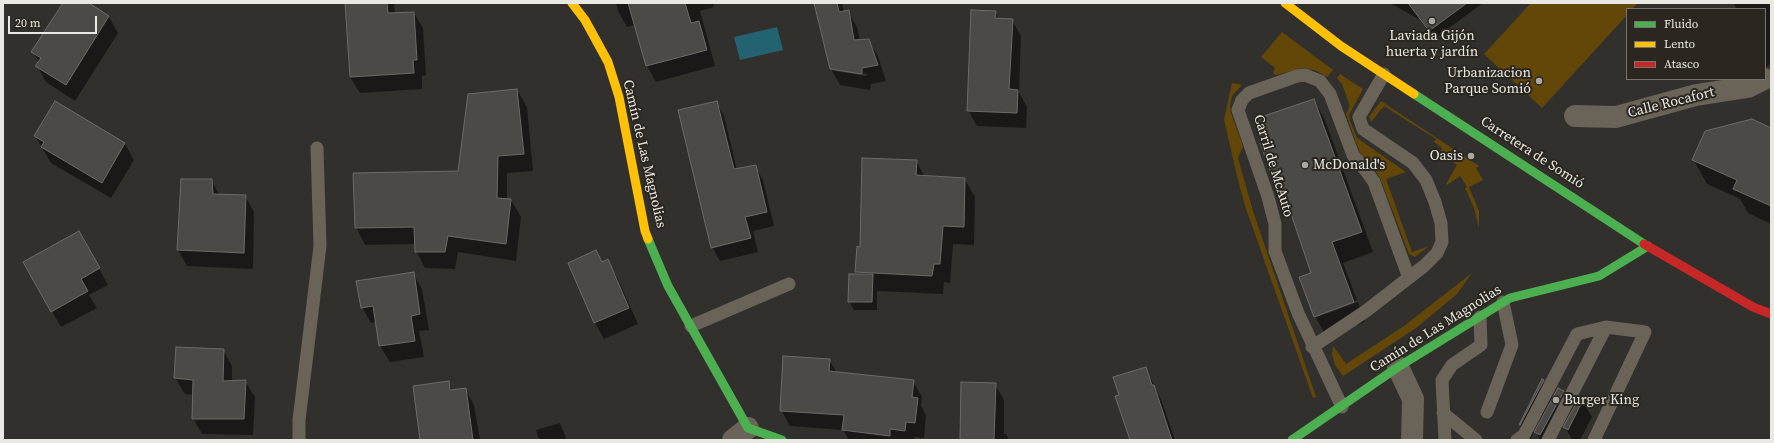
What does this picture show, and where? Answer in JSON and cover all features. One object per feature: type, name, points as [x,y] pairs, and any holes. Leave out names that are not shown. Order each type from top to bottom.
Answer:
[{"type":"street","name":"Camín de Las Magnolias","points":[[572,3],[585,20],[608,62],[619,98],[645,231],[668,286],[691,326],[740,434],[782,440]]},
{"type":"street","name":"Carretera de Somió","points":[[1285,3],[1341,46],[1648,246],[1753,307],[1771,314]]},
{"type":"street","name":"Calle Rocafort","points":[[1575,116],[1616,117],[1696,95],[1748,87],[1762,80]]},
{"type":"street","name":"Camín de Las Magnolias","points":[[1292,440],[1398,368],[1510,298],[1599,276],[1648,246]]},
{"type":"street","points":[[1398,368],[1413,398],[1412,440]]},
{"type":"lane","points":[[1342,407],[1312,347],[1409,278],[1437,253],[1442,242],[1441,222],[1426,180],[1413,162],[1363,129],[1359,117],[1365,104],[1384,74]]},
{"type":"lane","name":"Carril de McAuto","points":[[1312,347],[1275,251],[1275,224],[1268,197],[1238,110],[1242,100],[1249,93],[1297,76],[1305,75],[1320,81],[1330,94],[1353,156],[1368,172],[1374,182],[1409,278]]},
{"type":"lane","points":[[299,440],[299,420],[320,246],[317,148]]},
{"type":"lane","points":[[691,326],[789,284]]},
{"type":"lane","points":[[1487,412],[1512,345],[1503,302]]},
{"type":"lane","points":[[1445,440],[1442,380],[1452,365],[1481,345],[1480,317]]},
{"type":"lane","points":[[1548,440],[1606,327]]},
{"type":"lane","points":[[1517,440],[1524,435],[1576,334],[1606,327],[1645,332],[1594,440]]},
{"type":"lane","points":[[1443,413],[1476,440]]},
{"type":"shaded area","name":"Urbanizacion Parque Somió","points":[[1531,3],[1638,3],[1633,8],[1626,8],[1626,16],[1542,108],[1484,54]]},
{"type":"shaded area","points":[[1282,32],[1333,70],[1327,77],[1317,71],[1303,68],[1276,75],[1273,73],[1275,68],[1261,57]]},
{"type":"shaded area","points":[[1340,74],[1363,89],[1349,115],[1357,138],[1406,172],[1386,179],[1412,252],[1429,246],[1415,257],[1409,254],[1380,178],[1372,164],[1362,156],[1357,145],[1346,114],[1350,106],[1342,84],[1337,78]]},
{"type":"shaded area","points":[[1232,83],[1242,85],[1232,96],[1230,106],[1231,113],[1243,146],[1238,158],[1253,211],[1316,397],[1313,398],[1245,206],[1237,176],[1224,120]]},
{"type":"shaded area","points":[[1381,101],[1479,166],[1476,168],[1483,180],[1469,187],[1479,211],[1479,228],[1474,208],[1465,188],[1467,187],[1460,176],[1447,185],[1446,184],[1457,165],[1449,159],[1450,157],[1441,151],[1442,148],[1434,142],[1436,139],[1384,106],[1371,122],[1369,117]]},
{"type":"shaded area","points":[[1472,273],[1457,294],[1416,328],[1343,376],[1335,365],[1332,354],[1333,346],[1346,364],[1404,326]]},
{"type":"water","points":[[777,27],[783,50],[740,60],[734,37]]},
{"type":"building","points":[[63,3],[89,3],[109,16],[66,85],[35,66],[41,58],[31,52]]},
{"type":"building","points":[[345,3],[387,3],[388,13],[414,12],[417,60],[413,60],[414,73],[350,77]]},
{"type":"building","points":[[628,3],[685,3],[691,23],[699,21],[707,50],[646,66]]},
{"type":"building","points":[[814,3],[837,3],[839,12],[849,10],[854,40],[869,39],[878,65],[862,68],[862,74],[830,69]]},
{"type":"building","name":"Laviada Gijón huerta y jardín","points":[[1408,3],[1467,3],[1429,31]]},
{"type":"building","points":[[971,10],[996,11],[995,18],[1013,19],[1009,89],[1018,90],[1017,113],[967,111]]},
{"type":"building","points":[[517,89],[524,154],[498,156],[497,198],[511,199],[506,244],[448,236],[445,252],[415,252],[414,227],[355,228],[353,173],[458,171],[468,94]]},
{"type":"building","name":"McDonald's","points":[[1314,99],[1362,232],[1332,242],[1354,302],[1314,317],[1299,277],[1311,273],[1287,202],[1282,204],[1260,143],[1263,142],[1255,119]]},
{"type":"building","points":[[55,101],[125,143],[102,183],[41,147],[44,142],[34,136]]},
{"type":"building","points":[[717,101],[734,169],[756,165],[767,212],[745,217],[751,238],[711,248],[678,110]]},
{"type":"building","points":[[1752,119],[1771,128],[1771,206],[1733,189],[1737,180],[1692,160],[1705,131]]},
{"type":"building","points":[[862,158],[917,160],[916,175],[965,178],[964,227],[943,226],[940,264],[934,264],[932,276],[855,272],[857,246],[860,247]]},
{"type":"building","points":[[181,179],[212,179],[213,194],[246,195],[244,253],[177,250]]},
{"type":"building","points":[[79,231],[100,268],[81,279],[88,291],[51,312],[23,262]]},
{"type":"building","points":[[596,250],[602,262],[608,259],[629,308],[594,323],[568,263]]},
{"type":"building","points":[[414,272],[420,314],[411,316],[415,341],[379,346],[373,306],[361,308],[356,281]]},
{"type":"building","points":[[849,274],[873,274],[872,302],[848,302]]},
{"type":"building","points":[[176,347],[224,349],[223,381],[246,380],[244,419],[192,419],[193,380],[174,378]]},
{"type":"building","points":[[783,356],[830,359],[829,371],[914,380],[912,397],[918,398],[915,423],[906,422],[905,431],[890,429],[890,436],[842,430],[844,415],[780,411]]},
{"type":"building","points":[[1146,367],[1152,385],[1154,385],[1172,440],[1130,440],[1115,396],[1119,395],[1113,377]]},
{"type":"building","points":[[1542,379],[1544,380],[1519,425]]},
{"type":"building","points":[[449,381],[450,390],[466,388],[473,440],[420,440],[413,386]]},
{"type":"building","points":[[961,382],[996,383],[994,440],[960,440]]},
{"type":"building","points":[[1558,388],[1564,391],[1540,435],[1534,432]]},
{"type":"building","points":[[1579,398],[1583,400],[1568,430],[1563,427]]},
{"type":"traffic: fast","points":[[1414,94],[1644,244]]},
{"type":"traffic: fast","points":[[648,239],[668,286],[748,428],[782,440]]},
{"type":"traffic: fast","points":[[1292,440],[1398,367],[1510,298],[1599,276],[1648,246]]},
{"type":"traffic: slow","points":[[572,3],[585,20],[608,62],[619,97],[645,231],[648,239]]},
{"type":"traffic: slow","points":[[1285,3],[1341,46],[1414,94]]},
{"type":"traffic: jam","points":[[1644,244],[1753,307],[1771,314]]},
{"type":"place","name":"Laviada Gijón huerta y jardín","points":[[1432,21]]},
{"type":"place","name":"Urbanizacion Parque Somió","points":[[1539,81]]},
{"type":"place","name":"Oasis","points":[[1471,156]]},
{"type":"place","name":"McDonald's","points":[[1305,165]]},
{"type":"place","name":"Burger King","points":[[1556,400]]}]
